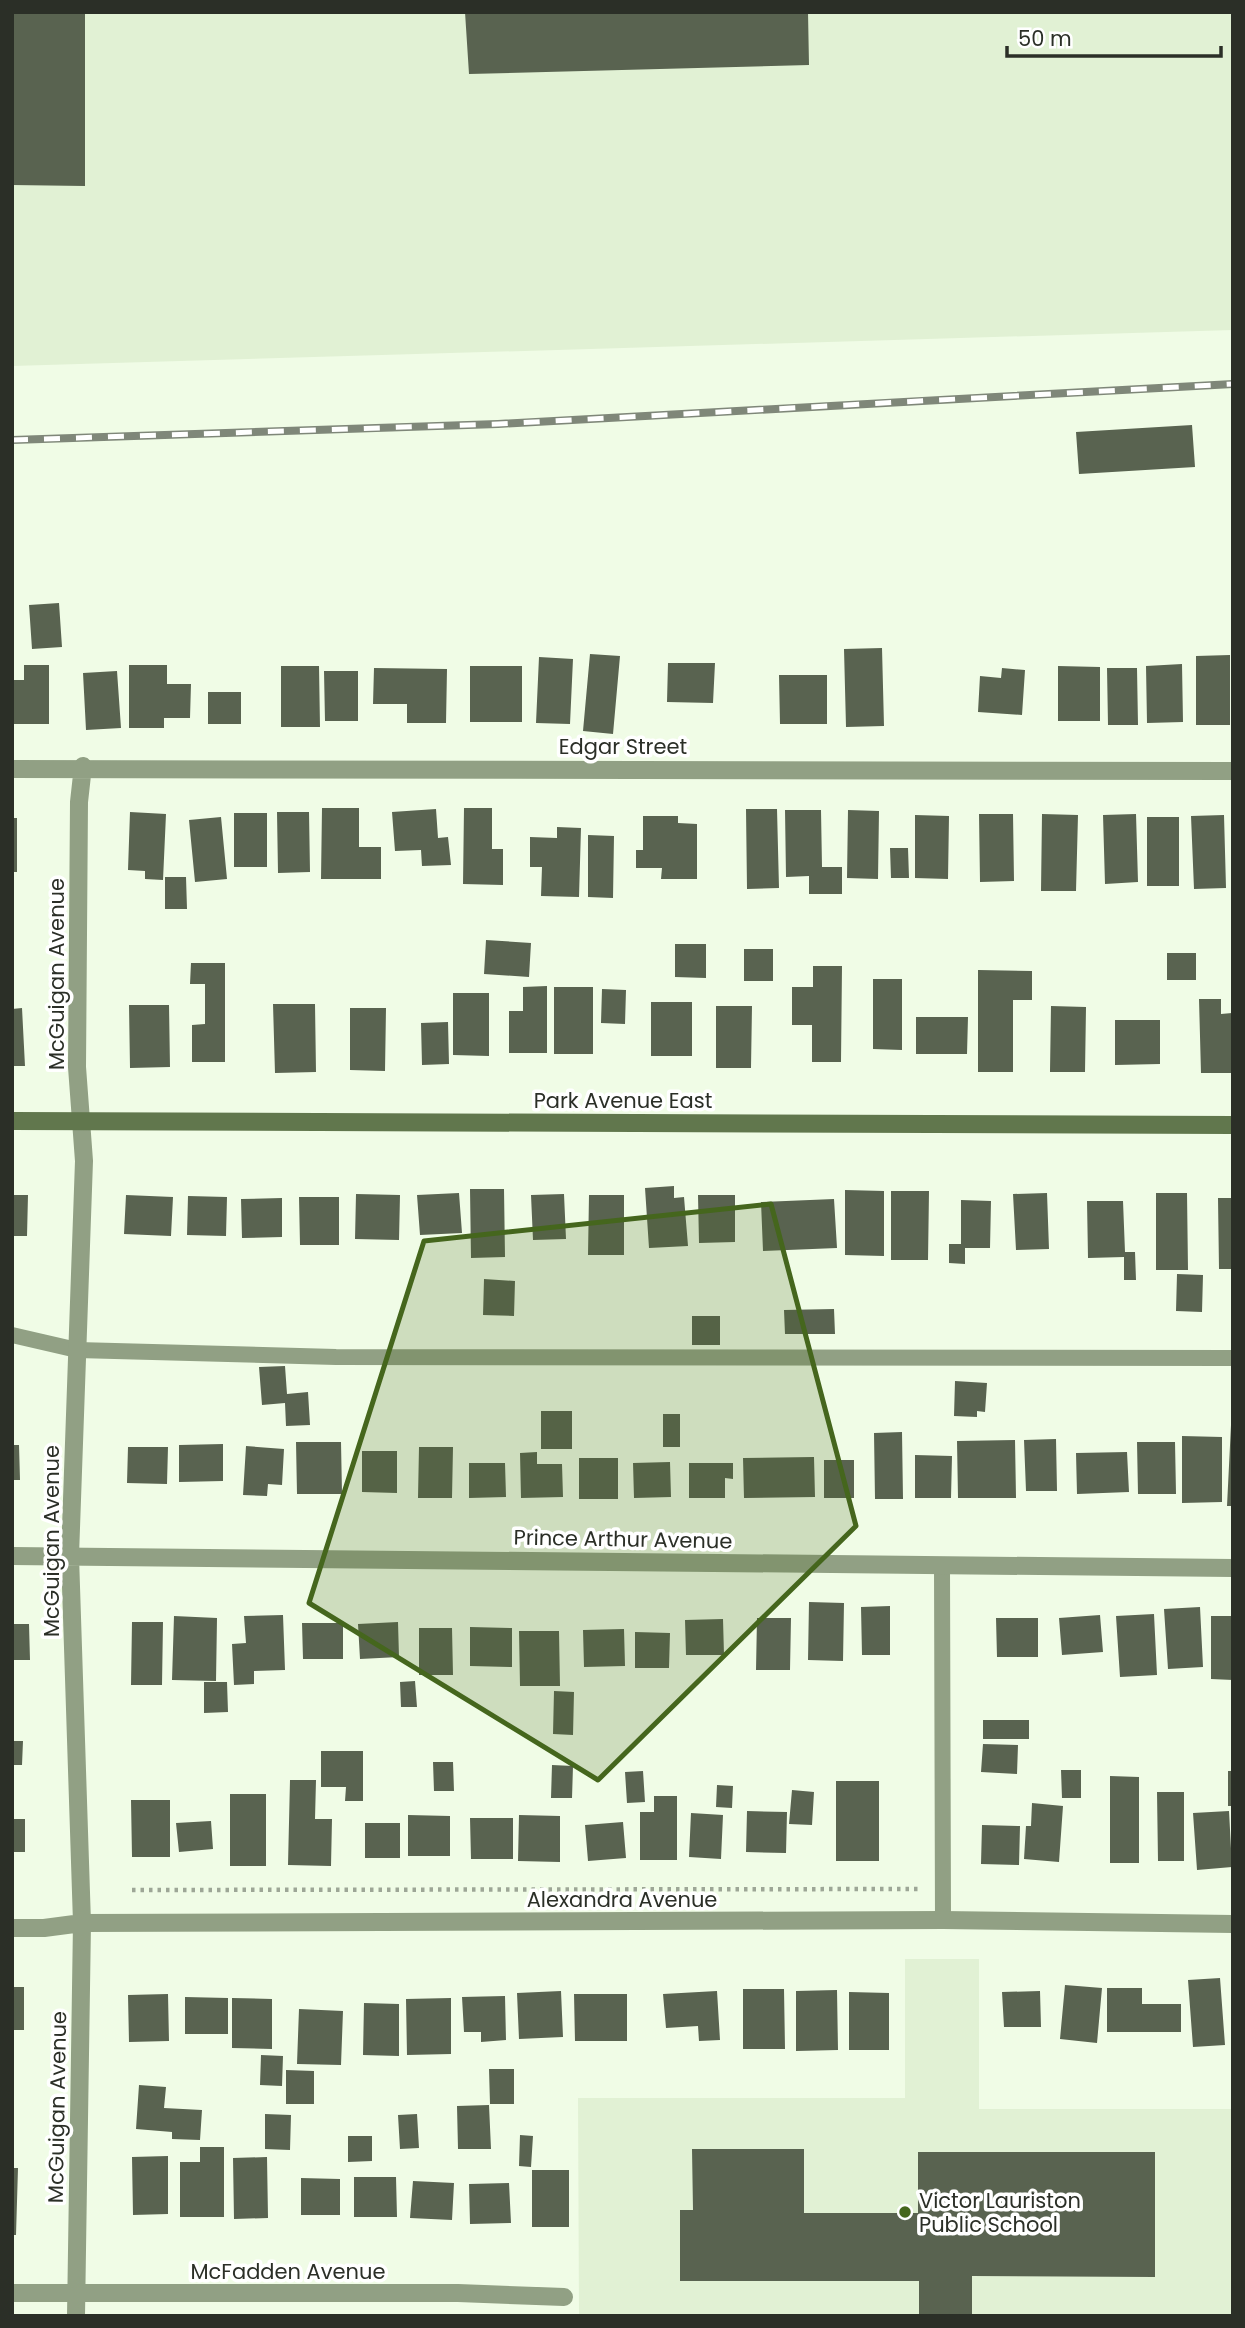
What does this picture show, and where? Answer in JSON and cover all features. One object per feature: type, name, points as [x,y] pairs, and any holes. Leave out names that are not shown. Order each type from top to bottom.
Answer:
[{"type":"main road","name":"Park Avenue East","points":[[12,1121],[1233,1125]]},
{"type":"street","name":"Edgar Street","points":[[12,769],[83,766],[1233,771]]},
{"type":"street","name":"McGuigan Avenue","points":[[76,2316],[82,1923],[70,1556],[84,1161],[80,1121],[78,983],[79,802],[83,766]]},
{"type":"street","name":"Prince Arthur Avenue","points":[[12,1556],[1233,1568]]},
{"type":"street","name":"Alexandra Avenue","points":[[12,1928],[44,1928],[82,1923],[943,1920],[1233,1924]]},
{"type":"street","name":"McFadden Avenue","points":[[12,2293],[458,2293],[564,2297]]},
{"type":"lane","points":[[12,1335],[77,1350],[336,1357],[1233,1358]]},
{"type":"lane","points":[[942,1566],[943,1920]]},
{"type":"path","points":[[132,1890],[923,1889]]},
{"type":"highlighted area","points":[[771,1204],[856,1526],[598,1780],[309,1603],[424,1241]]},
{"type":"shaded area","points":[[12,12],[1233,12],[1233,330],[12,366]]},
{"type":"shaded area","name":"Victor Lauriston Public School","points":[[905,1959],[979,1959],[979,2109],[1233,2109],[1233,2316],[579,2316],[578,2098],[905,2098]]},
{"type":"building","points":[[12,12],[85,12],[85,186],[12,185]]},
{"type":"building","points":[[465,12],[808,12],[809,65],[469,74]]},
{"type":"building","points":[[1192,425],[1195,467],[1079,474],[1076,432]]},
{"type":"building","points":[[59,603],[62,647],[32,649],[29,605]]},
{"type":"building","points":[[882,648],[884,726],[846,727],[844,649]]},
{"type":"building","points":[[590,654],[620,656],[613,734],[583,731]]},
{"type":"building","points":[[1230,655],[1230,725],[1196,725],[1196,656]]},
{"type":"building","points":[[539,657],[573,659],[570,724],[536,723]]},
{"type":"building","points":[[668,663],[715,663],[713,703],[667,702]]},
{"type":"building","points":[[1182,664],[1183,722],[1147,723],[1146,666]]},
{"type":"building","points":[[24,665],[49,665],[49,724],[13,724],[14,680],[24,680]]},
{"type":"building","points":[[129,665],[167,665],[167,684],[191,684],[190,718],[164,718],[164,728],[129,728]]},
{"type":"building","points":[[281,666],[319,666],[320,727],[281,727]]},
{"type":"building","points":[[470,666],[522,666],[522,722],[470,722]]},
{"type":"building","points":[[1058,666],[1100,667],[1100,721],[1058,721]]},
{"type":"building","points":[[374,668],[447,669],[446,723],[407,723],[407,704],[373,704]]},
{"type":"building","points":[[1002,668],[1025,670],[1022,715],[978,712],[980,676],[1001,678]]},
{"type":"building","points":[[1107,668],[1137,668],[1138,725],[1108,725]]},
{"type":"building","points":[[117,671],[121,728],[86,730],[83,673]]},
{"type":"building","points":[[324,671],[358,671],[358,721],[325,721]]},
{"type":"building","points":[[779,675],[827,675],[827,724],[780,724]]},
{"type":"building","points":[[208,692],[241,692],[241,724],[208,724]]},
{"type":"building","points":[[322,808],[359,808],[359,847],[381,847],[381,879],[321,879]]},
{"type":"building","points":[[464,808],[492,808],[492,849],[503,849],[503,885],[463,884]]},
{"type":"building","points":[[436,809],[438,838],[448,837],[451,865],[422,866],[421,850],[395,851],[392,812]]},
{"type":"building","points":[[746,809],[777,809],[779,888],[747,889]]},
{"type":"building","points":[[785,810],[821,810],[822,867],[842,867],[842,894],[809,894],[809,876],[786,877]]},
{"type":"building","points":[[848,810],[879,811],[878,879],[847,878]]},
{"type":"building","points":[[130,812],[166,814],[163,880],[145,879],[145,871],[128,870]]},
{"type":"building","points":[[277,812],[309,812],[310,872],[278,873]]},
{"type":"building","points":[[234,813],[267,813],[267,867],[234,867]]},
{"type":"building","points":[[979,814],[1013,814],[1014,881],[980,882]]},
{"type":"building","points":[[1042,814],[1078,815],[1076,891],[1041,891]]},
{"type":"building","points":[[1136,814],[1138,882],[1105,884],[1103,815]]},
{"type":"building","points":[[915,815],[949,816],[948,879],[915,878]]},
{"type":"building","points":[[1224,815],[1226,888],[1194,889],[1191,816]]},
{"type":"building","points":[[643,816],[678,816],[678,823],[697,824],[697,879],[661,879],[662,868],[636,868],[636,850],[643,850]]},
{"type":"building","points":[[221,817],[227,879],[195,882],[189,820]]},
{"type":"building","points":[[1147,817],[1179,817],[1179,886],[1147,886]]},
{"type":"building","points":[[12,818],[17,818],[17,872],[12,872]]},
{"type":"building","points":[[557,827],[581,828],[579,897],[541,896],[542,867],[530,867],[530,837],[557,838]]},
{"type":"building","points":[[588,835],[614,836],[613,898],[588,897]]},
{"type":"building","points":[[890,848],[908,848],[909,878],[891,878]]},
{"type":"building","points":[[165,877],[186,877],[187,909],[165,909]]},
{"type":"building","points":[[486,940],[531,943],[529,977],[484,974]]},
{"type":"building","points":[[675,944],[706,944],[706,978],[675,977]]},
{"type":"building","points":[[744,949],[773,949],[773,981],[744,981]]},
{"type":"building","points":[[1167,953],[1196,953],[1196,980],[1167,980]]},
{"type":"building","points":[[191,963],[225,963],[225,1062],[192,1062],[192,1025],[205,1024],[205,984],[190,984]]},
{"type":"building","points":[[813,966],[842,966],[841,1062],[812,1062],[812,1025],[792,1025],[792,987],[813,987]]},
{"type":"building","points":[[978,970],[1032,971],[1032,1000],[1013,1000],[1013,1072],[978,1072]]},
{"type":"building","points":[[873,979],[902,979],[902,1050],[873,1049]]},
{"type":"building","points":[[547,986],[547,1053],[509,1053],[509,1011],[523,1011],[523,987]]},
{"type":"building","points":[[554,987],[593,987],[593,1054],[554,1054]]},
{"type":"building","points":[[602,989],[626,990],[625,1024],[601,1023]]},
{"type":"building","points":[[453,993],[489,993],[489,1056],[453,1055]]},
{"type":"building","points":[[1199,999],[1221,999],[1221,1014],[1232,1013],[1233,1073],[1201,1073]]},
{"type":"building","points":[[651,1002],[692,1002],[692,1056],[651,1056]]},
{"type":"building","points":[[273,1004],[315,1004],[316,1072],[275,1073]]},
{"type":"building","points":[[129,1005],[169,1005],[170,1067],[130,1068]]},
{"type":"building","points":[[716,1006],[752,1006],[751,1068],[716,1068]]},
{"type":"building","points":[[1051,1006],[1086,1007],[1085,1072],[1050,1072]]},
{"type":"building","points":[[22,1008],[25,1066],[12,1066],[12,1009]]},
{"type":"building","points":[[350,1008],[386,1008],[385,1071],[350,1070]]},
{"type":"building","points":[[916,1017],[968,1017],[967,1054],[916,1054]]},
{"type":"building","points":[[1115,1020],[1160,1020],[1160,1064],[1115,1065]]},
{"type":"building","points":[[448,1022],[449,1064],[422,1065],[421,1023]]},
{"type":"building","points":[[674,1186],[674,1198],[684,1197],[688,1246],[649,1248],[645,1188]]},
{"type":"building","points":[[470,1189],[504,1189],[505,1257],[471,1258]]},
{"type":"building","points":[[845,1190],[884,1191],[884,1256],[845,1255]]},
{"type":"building","points":[[891,1191],[929,1191],[928,1260],[891,1260]]},
{"type":"building","points":[[459,1193],[462,1233],[420,1235],[417,1195]]},
{"type":"building","points":[[1047,1193],[1049,1249],[1016,1250],[1013,1194]]},
{"type":"building","points":[[1156,1193],[1187,1193],[1188,1270],[1156,1270]]},
{"type":"building","points":[[356,1194],[400,1195],[399,1240],[355,1239]]},
{"type":"building","points":[[564,1194],[566,1239],[533,1240],[531,1195]]},
{"type":"building","points":[[12,1195],[28,1195],[27,1236],[12,1236]]},
{"type":"building","points":[[126,1195],[173,1197],[171,1236],[124,1234]]},
{"type":"building","points":[[589,1195],[624,1195],[624,1255],[588,1255]]},
{"type":"building","points":[[698,1195],[735,1195],[735,1242],[699,1243]]},
{"type":"building","points":[[188,1196],[227,1197],[226,1236],[187,1235]]},
{"type":"building","points":[[299,1197],[339,1197],[339,1245],[300,1245]]},
{"type":"building","points":[[282,1198],[282,1237],[242,1238],[241,1199]]},
{"type":"building","points":[[1218,1198],[1233,1198],[1233,1269],[1219,1269]]},
{"type":"building","points":[[834,1199],[837,1248],[763,1251],[761,1202]]},
{"type":"building","points":[[961,1200],[991,1201],[990,1248],[965,1248],[965,1264],[949,1263],[949,1244],[961,1244]]},
{"type":"building","points":[[1087,1201],[1123,1201],[1125,1252],[1135,1252],[1136,1280],[1124,1280],[1124,1257],[1088,1258]]},
{"type":"building","points":[[1177,1274],[1203,1275],[1202,1312],[1176,1311]]},
{"type":"building","points":[[484,1279],[515,1281],[514,1316],[483,1315]]},
{"type":"building","points":[[834,1309],[835,1334],[785,1334],[784,1310]]},
{"type":"building","points":[[692,1316],[720,1316],[720,1345],[692,1345]]},
{"type":"building","points":[[285,1366],[287,1394],[308,1392],[310,1425],[286,1426],[285,1403],[262,1405],[259,1367]]},
{"type":"building","points":[[955,1381],[987,1383],[985,1412],[977,1411],[977,1417],[954,1416]]},
{"type":"building","points":[[541,1411],[572,1411],[572,1449],[541,1449]]},
{"type":"building","points":[[663,1414],[680,1414],[680,1447],[663,1447]]},
{"type":"building","points":[[1231,1425],[1233,1506],[1227,1506]]},
{"type":"building","points":[[902,1432],[903,1499],[875,1499],[874,1433]]},
{"type":"building","points":[[1182,1436],[1222,1437],[1222,1502],[1182,1503]]},
{"type":"building","points":[[1056,1439],[1057,1491],[1026,1491],[1024,1440]]},
{"type":"building","points":[[1015,1440],[1016,1498],[958,1498],[957,1441]]},
{"type":"building","points":[[296,1442],[341,1442],[342,1494],[297,1494]]},
{"type":"building","points":[[1137,1442],[1175,1442],[1176,1494],[1138,1494]]},
{"type":"building","points":[[223,1444],[223,1481],[179,1482],[179,1445]]},
{"type":"building","points":[[12,1445],[19,1445],[20,1480],[12,1480]]},
{"type":"building","points":[[246,1446],[284,1449],[282,1485],[268,1484],[267,1496],[243,1495]]},
{"type":"building","points":[[128,1447],[168,1447],[167,1484],[127,1483]]},
{"type":"building","points":[[419,1447],[453,1447],[452,1498],[418,1498]]},
{"type":"building","points":[[362,1451],[397,1451],[397,1493],[362,1492]]},
{"type":"building","points":[[537,1452],[537,1464],[562,1464],[563,1497],[521,1498],[520,1453]]},
{"type":"building","points":[[1127,1452],[1129,1492],[1077,1494],[1076,1453]]},
{"type":"building","points":[[915,1455],[952,1456],[951,1498],[915,1498]]},
{"type":"building","points":[[814,1457],[815,1497],[744,1498],[743,1458]]},
{"type":"building","points":[[579,1458],[618,1458],[618,1499],[579,1499]]},
{"type":"building","points":[[824,1460],[854,1460],[854,1498],[824,1498]]},
{"type":"building","points":[[670,1462],[671,1497],[634,1498],[633,1463]]},
{"type":"building","points":[[469,1463],[505,1463],[506,1497],[469,1498]]},
{"type":"building","points":[[689,1463],[733,1463],[733,1479],[725,1478],[725,1498],[689,1498]]},
{"type":"building","points":[[809,1602],[844,1603],[843,1661],[808,1660]]},
{"type":"building","points":[[890,1606],[890,1655],[862,1655],[861,1607]]},
{"type":"building","points":[[1200,1607],[1203,1667],[1168,1669],[1164,1609]]},
{"type":"building","points":[[1154,1614],[1157,1675],[1120,1677],[1116,1616]]},
{"type":"building","points":[[283,1615],[285,1670],[254,1671],[254,1684],[234,1685],[232,1644],[246,1643],[244,1616]]},
{"type":"building","points":[[1100,1615],[1103,1652],[1062,1655],[1059,1618]]},
{"type":"building","points":[[174,1616],[217,1618],[216,1681],[172,1680]]},
{"type":"building","points":[[1211,1616],[1233,1616],[1233,1680],[1211,1679]]},
{"type":"building","points":[[757,1618],[791,1618],[790,1670],[756,1670]]},
{"type":"building","points":[[996,1618],[1038,1618],[1038,1657],[997,1657]]},
{"type":"building","points":[[723,1619],[724,1655],[686,1655],[685,1620]]},
{"type":"building","points":[[132,1622],[163,1622],[162,1685],[131,1685]]},
{"type":"building","points":[[398,1622],[399,1657],[360,1659],[358,1624]]},
{"type":"building","points":[[302,1623],[343,1623],[343,1659],[303,1659]]},
{"type":"building","points":[[12,1624],[29,1624],[30,1660],[12,1660]]},
{"type":"building","points":[[470,1627],[512,1628],[512,1667],[470,1666]]},
{"type":"building","points":[[419,1628],[452,1628],[453,1675],[419,1675]]},
{"type":"building","points":[[624,1629],[625,1666],[584,1667],[583,1630]]},
{"type":"building","points":[[519,1631],[559,1631],[560,1686],[520,1686]]},
{"type":"building","points":[[635,1632],[670,1633],[669,1668],[635,1668]]},
{"type":"building","points":[[415,1681],[417,1707],[401,1707],[400,1682]]},
{"type":"building","points":[[204,1682],[227,1682],[228,1712],[204,1713]]},
{"type":"building","points":[[554,1691],[574,1692],[573,1735],[553,1734]]},
{"type":"building","points":[[983,1720],[1029,1720],[1029,1739],[983,1739]]},
{"type":"building","points":[[12,1741],[23,1741],[22,1765],[12,1765]]},
{"type":"building","points":[[983,1744],[1018,1745],[1017,1774],[981,1772]]},
{"type":"building","points":[[321,1751],[363,1751],[363,1801],[345,1801],[346,1787],[321,1787]]},
{"type":"building","points":[[433,1762],[453,1762],[454,1791],[434,1791]]},
{"type":"building","points":[[552,1765],[573,1766],[572,1798],[551,1798]]},
{"type":"building","points":[[1061,1770],[1081,1770],[1081,1798],[1062,1798]]},
{"type":"building","points":[[643,1771],[645,1802],[627,1803],[625,1772]]},
{"type":"building","points":[[1228,1771],[1233,1771],[1233,1806],[1228,1806]]},
{"type":"building","points":[[1110,1776],[1139,1777],[1139,1863],[1110,1863]]},
{"type":"building","points":[[290,1780],[316,1780],[315,1819],[332,1819],[331,1866],[288,1865]]},
{"type":"building","points":[[836,1781],[879,1781],[879,1861],[836,1861]]},
{"type":"building","points":[[717,1785],[733,1786],[732,1808],[716,1807]]},
{"type":"building","points":[[792,1790],[814,1792],[812,1825],[789,1824]]},
{"type":"building","points":[[1157,1792],[1184,1792],[1184,1861],[1158,1861]]},
{"type":"building","points":[[230,1794],[266,1794],[266,1866],[230,1866]]},
{"type":"building","points":[[654,1796],[677,1796],[677,1860],[640,1860],[640,1812],[654,1812]]},
{"type":"building","points":[[131,1800],[170,1800],[170,1857],[132,1857]]},
{"type":"building","points":[[1032,1803],[1063,1806],[1059,1862],[1024,1859],[1026,1826],[1031,1826]]},
{"type":"building","points":[[747,1811],[787,1812],[786,1853],[746,1852]]},
{"type":"building","points":[[1229,1811],[1232,1867],[1197,1870],[1193,1813]]},
{"type":"building","points":[[691,1813],[723,1815],[721,1859],[689,1857]]},
{"type":"building","points":[[408,1815],[450,1816],[450,1856],[408,1856]]},
{"type":"building","points":[[519,1815],[560,1816],[560,1862],[518,1861]]},
{"type":"building","points":[[470,1818],[513,1818],[513,1859],[471,1859]]},
{"type":"building","points":[[12,1819],[25,1819],[25,1852],[12,1852]]},
{"type":"building","points":[[211,1821],[213,1849],[179,1852],[176,1823]]},
{"type":"building","points":[[623,1822],[626,1858],[588,1861],[585,1825]]},
{"type":"building","points":[[365,1823],[400,1823],[400,1858],[365,1858]]},
{"type":"building","points":[[982,1825],[1020,1826],[1019,1865],[981,1864]]},
{"type":"building","points":[[1220,1978],[1225,2045],[1193,2047],[1188,1980]]},
{"type":"building","points":[[1065,1985],[1102,1988],[1097,2043],[1060,2039]]},
{"type":"building","points":[[12,1987],[24,1987],[24,2030],[12,2030]]},
{"type":"building","points":[[1107,1988],[1142,1988],[1142,2004],[1181,2004],[1181,2032],[1107,2032]]},
{"type":"building","points":[[743,1989],[784,1989],[785,2049],[743,2049]]},
{"type":"building","points":[[837,1990],[838,2050],[796,2051],[796,1991]]},
{"type":"building","points":[[561,1991],[563,2037],[519,2039],[517,1993]]},
{"type":"building","points":[[717,1991],[720,2040],[699,2041],[698,2026],[666,2028],[663,1994]]},
{"type":"building","points":[[1040,1991],[1041,2027],[1004,2027],[1002,1992]]},
{"type":"building","points":[[849,1992],[889,1993],[889,2050],[849,2050]]},
{"type":"building","points":[[168,1994],[169,2041],[129,2042],[128,1995]]},
{"type":"building","points":[[574,1994],[627,1994],[627,2041],[575,2041]]},
{"type":"building","points":[[505,1996],[506,2040],[481,2042],[481,2032],[464,2032],[462,1997]]},
{"type":"building","points":[[185,1997],[228,1998],[228,2034],[185,2034]]},
{"type":"building","points":[[232,1998],[272,1999],[272,2049],[232,2048]]},
{"type":"building","points":[[451,1998],[451,2054],[407,2055],[406,1999]]},
{"type":"building","points":[[364,2003],[399,2004],[399,2056],[363,2055]]},
{"type":"building","points":[[299,2009],[343,2011],[341,2065],[297,2064]]},
{"type":"building","points":[[261,2055],[283,2056],[282,2086],[260,2085]]},
{"type":"building","points":[[489,2069],[514,2069],[514,2104],[490,2104]]},
{"type":"building","points":[[286,2070],[314,2071],[314,2104],[286,2104]]},
{"type":"building","points":[[139,2085],[166,2087],[164,2108],[202,2110],[200,2140],[172,2139],[172,2132],[136,2129]]},
{"type":"building","points":[[489,2105],[491,2149],[458,2149],[457,2106]]},
{"type":"building","points":[[265,2114],[291,2115],[290,2150],[265,2149]]},
{"type":"building","points":[[417,2114],[419,2148],[400,2149],[398,2115]]},
{"type":"building","points":[[520,2135],[533,2136],[531,2167],[519,2166]]},
{"type":"building","points":[[348,2136],[372,2136],[372,2161],[348,2162]]},
{"type":"building","points":[[200,2147],[224,2147],[224,2217],[180,2217],[180,2162],[200,2162]]},
{"type":"building","points":[[692,2149],[804,2149],[804,2213],[918,2213],[918,2152],[1155,2152],[1155,2277],[972,2276],[972,2316],[919,2316],[919,2281],[680,2281],[680,2210],[693,2210]]},
{"type":"building","points":[[168,2156],[168,2214],[133,2215],[132,2157]]},
{"type":"building","points":[[267,2157],[268,2218],[234,2219],[233,2158]]},
{"type":"building","points":[[12,2168],[18,2168],[16,2235],[12,2235]]},
{"type":"building","points":[[532,2170],[569,2170],[569,2227],[532,2227]]},
{"type":"building","points":[[354,2177],[396,2177],[397,2217],[354,2217]]},
{"type":"building","points":[[301,2178],[340,2179],[340,2215],[301,2215]]},
{"type":"building","points":[[413,2181],[454,2183],[452,2220],[410,2218]]},
{"type":"building","points":[[509,2183],[511,2223],[470,2224],[469,2184]]},
{"type":"railway","points":[[12,440],[498,424],[1233,384]]},
{"type":"place","name":"Victor Lauriston Public School","points":[[905,2212]]}]
